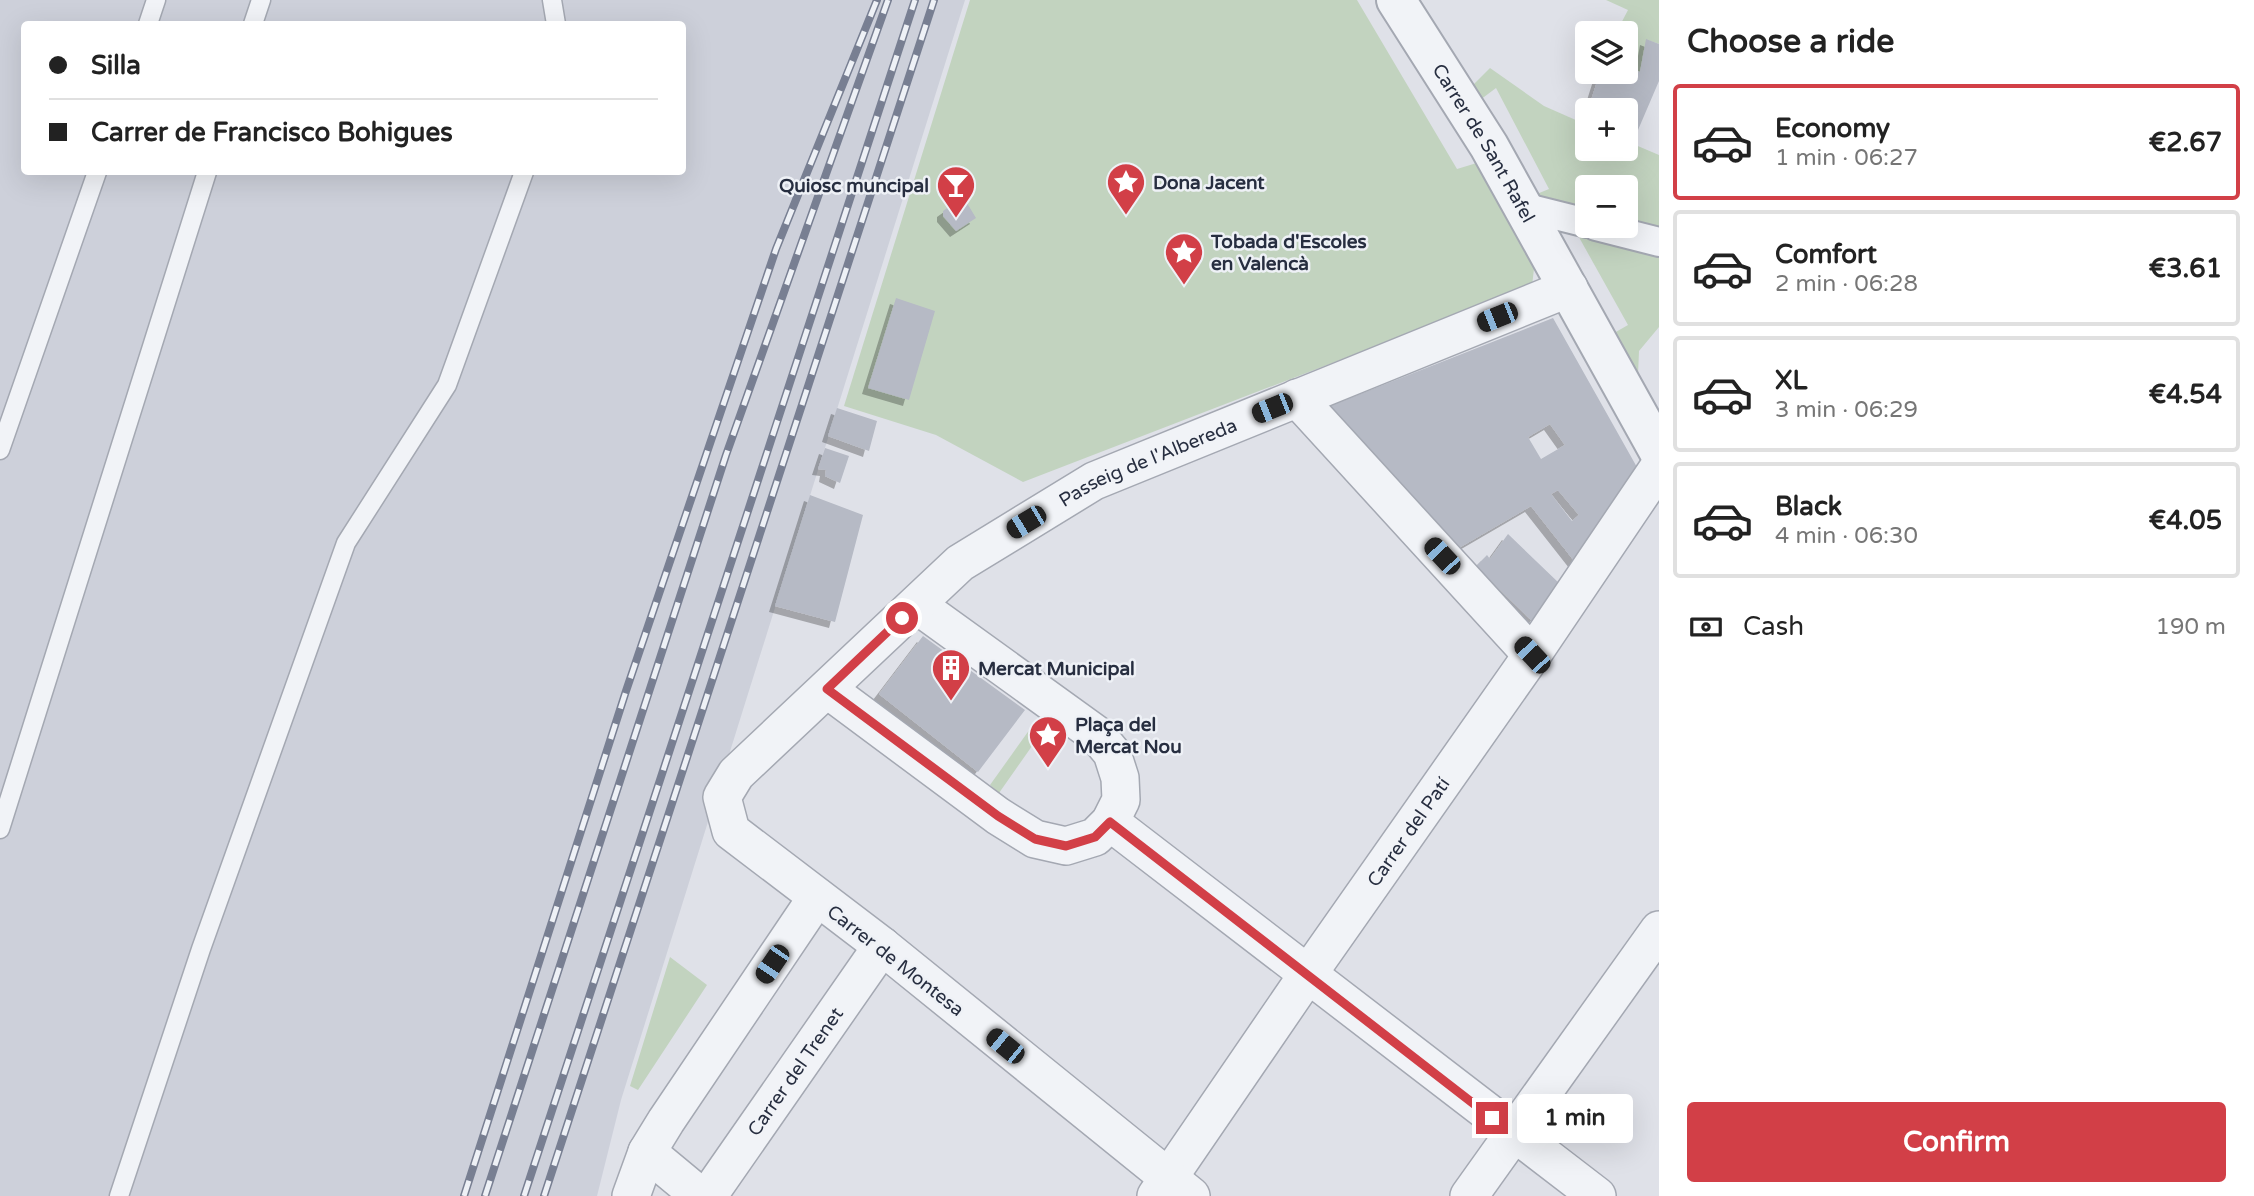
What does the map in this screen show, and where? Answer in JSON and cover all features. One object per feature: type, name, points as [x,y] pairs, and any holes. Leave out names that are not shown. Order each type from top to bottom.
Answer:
[{"type":"street","name":"Carrer de Sant Rafel","points":[[1396,0],[1489,146],[1659,452]]},
{"type":"street","points":[[1535,210],[1575,220]]},
{"type":"street","points":[[1638,237],[1659,242]]},
{"type":"street","name":"Passeig de l'Albereda","points":[[731,831],[722,797],[736,774],[960,563],[1094,481],[1569,288]]},
{"type":"street","points":[[1297,398],[1532,655]]},
{"type":"street","name":"Carrer del Patí","points":[[1172,1190],[1308,974],[1532,655],[1659,467]]},
{"type":"street","points":[[827,689],[998,816],[1035,839],[1066,846],[1095,837],[1110,822],[1121,800],[1120,778],[1112,753],[1097,735],[917,605]]},
{"type":"street","points":[[1110,822],[1597,1196]]},
{"type":"street","name":"Carrer de Montesa","points":[[731,831],[882,946],[1172,1190]]},
{"type":"street","points":[[631,1196],[647,1152],[817,897]]},
{"type":"street","points":[[1469,1196],[1659,930]]},
{"type":"street","name":"Carrer del Trenet","points":[[708,1196],[882,946]]},
{"type":"street","points":[[647,1152],[700,1196]]},
{"type":"lane","points":[[149,21],[156,0]]},
{"type":"lane","points":[[254,21],[261,0]]},
{"type":"lane","points":[[552,0],[556,21]]},
{"type":"lane","points":[[0,450],[96,175]]},
{"type":"lane","points":[[0,829],[206,175]]},
{"type":"lane","points":[[119,1196],[201,949],[346,543],[447,385],[523,175]]},
{"type":"shaded area","points":[[0,0],[965,0],[621,1100],[597,1196],[0,1196]]},
{"type":"green space","points":[[970,0],[1357,0],[1457,169],[1480,162],[1535,260],[1532,286],[1023,482],[936,435],[844,406]]},
{"type":"green space","points":[[1606,0],[1659,0],[1659,44],[1647,40],[1640,72],[1638,21],[1622,21],[1628,10]]},
{"type":"green space","points":[[1490,68],[1544,106],[1575,120],[1575,161],[1638,161],[1638,146],[1659,155],[1659,327],[1639,351],[1638,375],[1630,378],[1607,337],[1628,325],[1579,238],[1638,238],[1638,175],[1575,175],[1575,230],[1566,214],[1527,198],[1549,189],[1496,88],[1480,100],[1470,88]]},
{"type":"green space","points":[[1035,722],[1044,729],[999,793],[990,785]]},
{"type":"green space","points":[[670,957],[707,985],[638,1090],[630,1086]]},
{"type":"building","points":[[1646,39],[1659,44],[1659,81],[1638,130],[1638,98],[1592,98],[1596,84],[1638,84],[1638,71],[1640,72]]},
{"type":"building","points":[[957,201],[967,203],[976,218],[956,231],[943,216],[943,211]]},
{"type":"building","points":[[896,298],[935,311],[909,400],[868,388]]},
{"type":"building","points":[[1553,318],[1638,469],[1575,562],[1531,506],[1457,549],[1317,411]],"holes":[[[1550,424],[1565,445],[1541,459],[1528,437]],[[1558,490],[1579,515],[1572,521],[1551,494]]]},
{"type":"building","points":[[837,408],[877,421],[869,451],[828,436]]},
{"type":"building","points":[[825,448],[849,456],[840,483],[825,476],[826,470],[818,469]]},
{"type":"building","points":[[810,495],[863,515],[835,622],[775,606]]},
{"type":"building","points":[[1508,534],[1560,584],[1532,621],[1476,566],[1487,555],[1490,559]]},
{"type":"building","name":"Mercat Municipal","points":[[923,636],[1025,710],[978,772],[879,694]]},
{"type":"railway","points":[[464,1196],[626,691],[776,249],[877,0]]},
{"type":"railway","points":[[485,1196],[726,455],[888,0]]},
{"type":"railway","points":[[524,1196],[915,0]]},
{"type":"railway","points":[[544,1196],[934,0]]},
{"type":"place","name":"Dona Jacent","points":[[1126,216]]},
{"type":"place","name":"Quiosc muncipal","points":[[956,219]]},
{"type":"place","name":"Tobada d'Escoles en Valencà","points":[[1184,286]]},
{"type":"place","name":"Mercat Municipal","points":[[951,702]]},
{"type":"place","name":"Plaça del Mercat Nou","points":[[1048,769]]},
{"type":"route","points":[[902,618],[827,689],[998,816],[1035,839],[1066,846],[1095,837],[1110,822],[1492,1118]]}]
